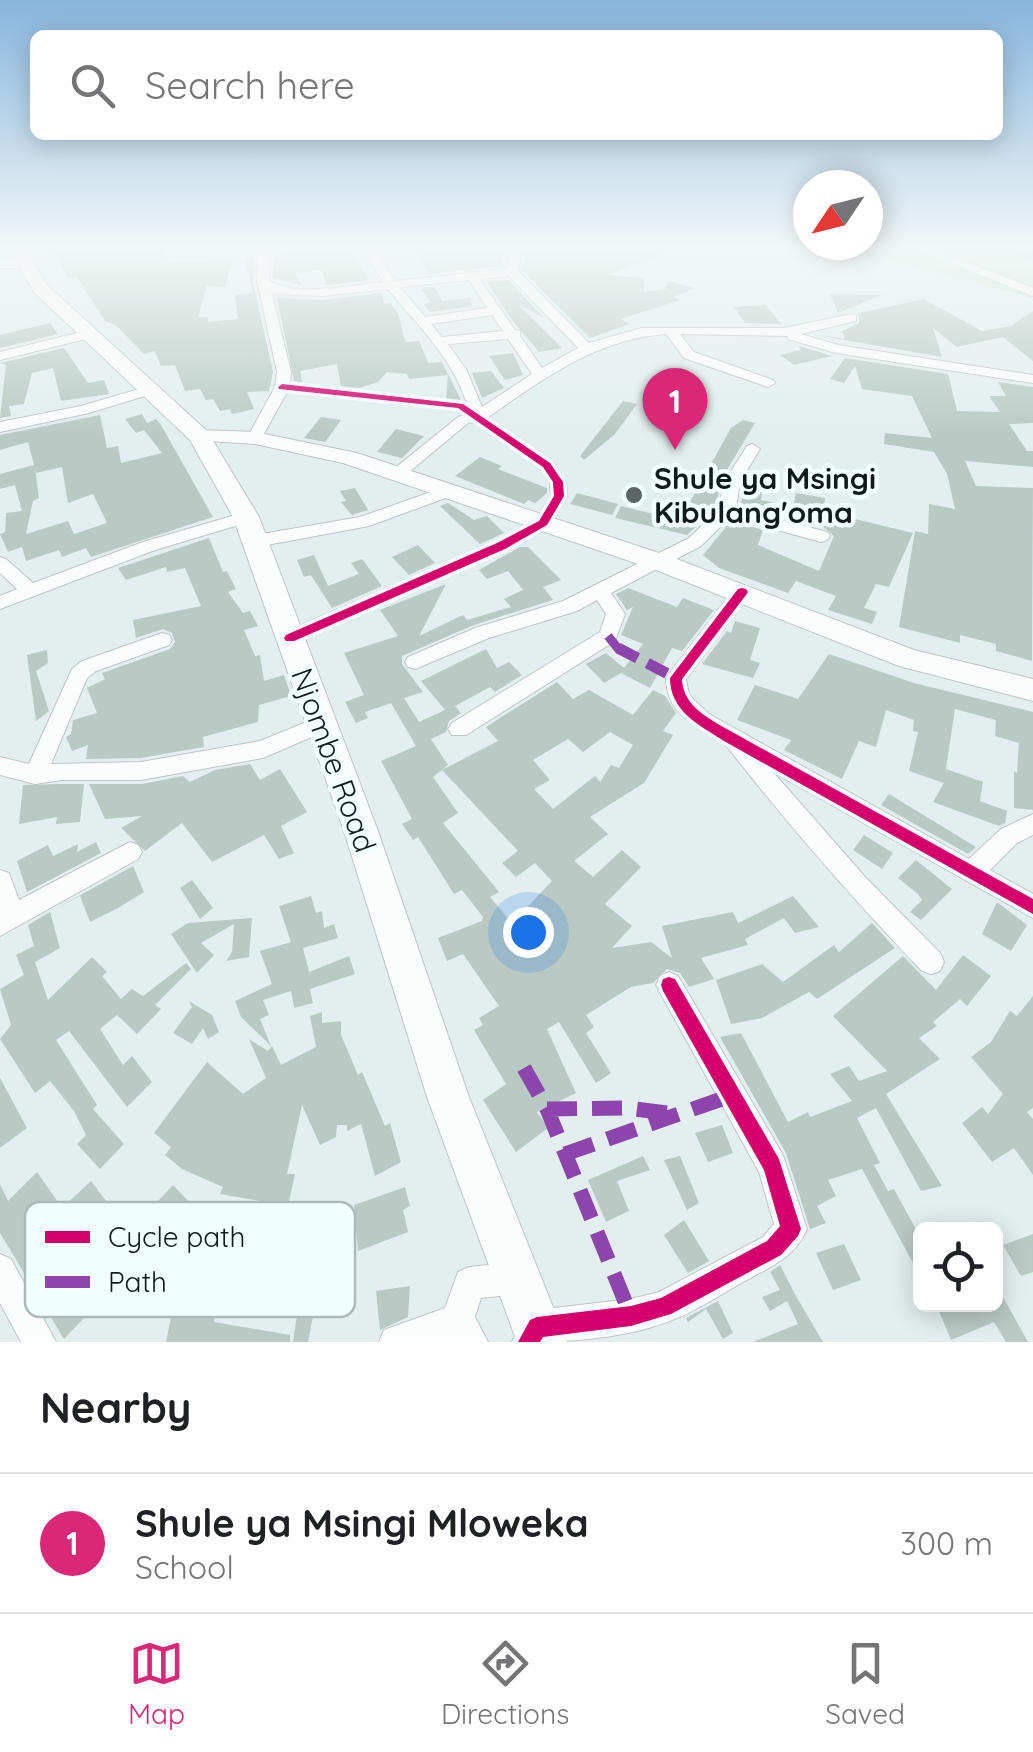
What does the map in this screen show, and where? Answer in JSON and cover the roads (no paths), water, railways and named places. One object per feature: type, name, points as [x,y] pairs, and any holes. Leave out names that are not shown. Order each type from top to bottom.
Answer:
[{"type":"highway","name":"Njombe Road","points":[[65,310],[199,436],[251,529],[448,1097],[536,1337]]},
{"type":"main road","points":[[199,436],[255,438],[318,449],[657,561],[897,655],[1033,690]]},
{"type":"street","points":[[255,438],[282,386],[281,350],[271,310]]},
{"type":"street","points":[[413,310],[440,342],[472,392],[478,417]]},
{"type":"street","points":[[423,321],[498,310],[539,374]]},
{"type":"street","points":[[549,310],[586,348]]},
{"type":"street","points":[[396,475],[463,420],[478,417],[539,374],[586,348],[670,330],[814,331],[850,318]]},
{"type":"street","points":[[670,330],[689,354],[768,383]]},
{"type":"street","points":[[782,332],[836,349],[1033,380]]},
{"type":"street","points":[[0,356],[89,334]]},
{"type":"street","points":[[440,342],[516,334]]},
{"type":"street","points":[[282,386],[460,406],[524,446],[558,482],[559,496],[544,523],[501,546],[290,638]]},
{"type":"street","points":[[0,427],[84,410],[153,389]]},
{"type":"street","points":[[415,662],[482,633],[535,619],[602,591],[695,542],[727,511],[732,482],[752,449]]},
{"type":"street","points":[[0,603],[149,546],[251,529],[364,522],[445,492]]},
{"type":"street","points":[[727,511],[821,536]]},
{"type":"street","points":[[0,564],[30,591]]},
{"type":"street","points":[[459,729],[608,636],[616,614],[602,591]]},
{"type":"street","points":[[742,592],[680,669],[674,687],[684,706],[729,736],[1033,907]]},
{"type":"street","points":[[35,775],[60,708],[79,674],[90,666],[162,640]]},
{"type":"street","points":[[0,766],[35,775],[61,770],[141,770],[263,749],[321,724]]},
{"type":"street","points":[[729,736],[858,886],[930,962]]},
{"type":"street","points":[[972,872],[1008,836],[1033,824]]},
{"type":"street","points":[[0,881],[6,919],[130,852]]},
{"type":"street","points":[[536,1337],[664,1306],[774,1248],[791,1228],[772,1166],[669,985]]},
{"type":"street","points":[[0,1270],[25,1316]]},
{"type":"street","points":[[396,1342],[432,1332],[464,1330],[469,1282],[517,1278]]},
{"type":"street","points":[[25,1317],[39,1342]]},
{"type":"place","name":"Shule ya Msingi Mloweka","points":[[675,450]]},
{"type":"place","name":"Shule ya Msingi Kibulang'oma","points":[[634,495]]}]
